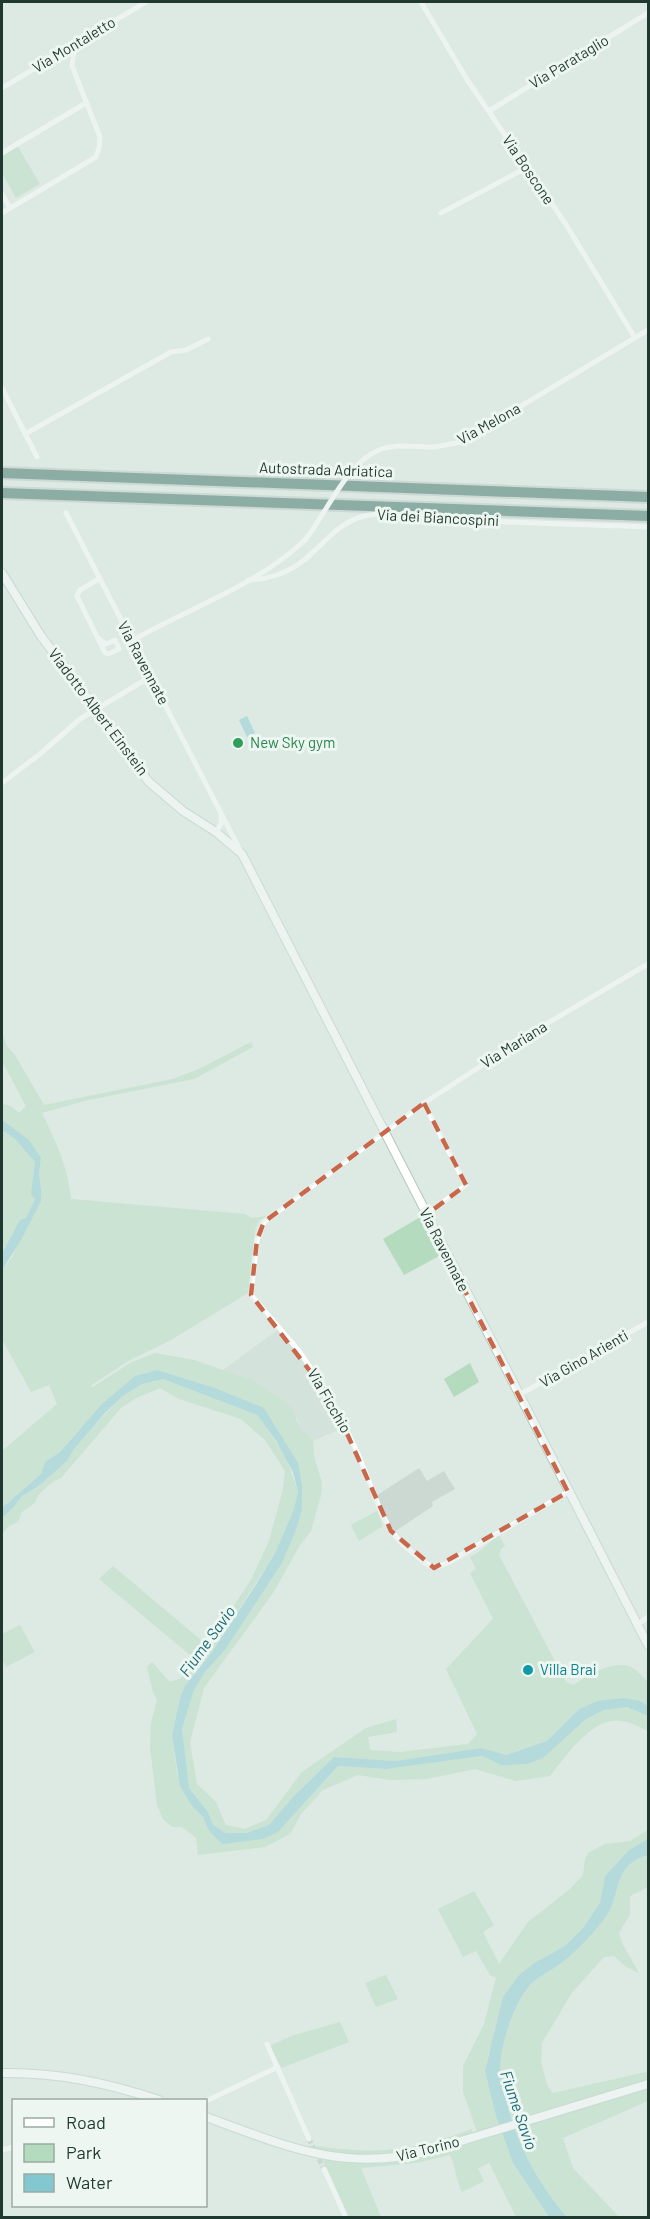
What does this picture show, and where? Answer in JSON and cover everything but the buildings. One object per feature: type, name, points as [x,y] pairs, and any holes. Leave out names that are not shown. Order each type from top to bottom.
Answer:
[{"type":"highway","name":"Autostrada Adriatica","points":[[2,472],[648,497]]},
{"type":"highway","points":[[2,493],[648,516]]},
{"type":"main road","name":"Viadotto Albert Einstein","points":[[2,573],[41,636],[119,744],[150,782],[183,811],[216,832]]},
{"type":"main road","name":"Via Ravennate","points":[[216,832],[242,854],[648,1645]]},
{"type":"main road","points":[[2,2073],[47,2074],[96,2081],[156,2099]]},
{"type":"main road","name":"Via Torino","points":[[207,2117],[297,2149],[342,2159],[388,2159],[444,2147],[648,2084]]},
{"type":"street","name":"Via Montaletto","points":[[2,88],[146,2]]},
{"type":"street","name":"Via Boscone","points":[[422,2],[468,81],[565,223],[635,338]]},
{"type":"street","name":"Via Parataglio","points":[[489,111],[648,13]]},
{"type":"street","points":[[2,213],[96,157],[100,137],[72,66],[74,51],[82,40]]},
{"type":"street","points":[[2,153],[86,103]]},
{"type":"street","points":[[441,213],[526,168]]},
{"type":"street","points":[[2,194],[10,208]]},
{"type":"street","name":"Via Melona","points":[[130,641],[248,580],[305,540],[353,468],[367,456],[380,449],[397,446],[435,447],[461,442],[648,330]]},
{"type":"street","points":[[25,434],[171,352],[186,350],[208,339]]},
{"type":"street","points":[[2,388],[38,457]]},
{"type":"street","name":"Via Ravennate","points":[[66,513],[130,641],[242,854]]},
{"type":"street","name":"Via dei Biancospini","points":[[248,580],[263,580],[301,562],[349,521],[368,515],[391,514],[459,520],[648,527]]},
{"type":"street","points":[[98,638],[77,596],[80,590],[99,579]]},
{"type":"street","points":[[2,783],[95,709],[150,677]]},
{"type":"street","points":[[216,832],[221,824],[221,813]]},
{"type":"street","name":"Via Mariana","points":[[384,1132],[536,1030],[648,964]]},
{"type":"street","points":[[424,1103],[466,1185],[426,1215]]},
{"type":"street","name":"Via Ficchio","points":[[384,1132],[264,1222],[257,1240],[251,1295],[299,1351],[331,1398],[391,1531],[402,1544],[429,1566],[439,1567],[448,1563],[568,1492]]},
{"type":"street","name":"Via Gino Arienti","points":[[519,1395],[648,1322]]},
{"type":"street","points":[[637,1625],[648,1617]]},
{"type":"street","points":[[267,2044],[309,2139]]},
{"type":"street","points":[[207,2101],[278,2067]]},
{"type":"street","points":[[324,2169],[346,2217]]},
{"type":"highlighted area","points":[[424,1103],[466,1185],[426,1215],[568,1492],[434,1568],[391,1531],[331,1398],[251,1295],[257,1240],[264,1222]]},
{"type":"shaded area","points":[[279,1329],[314,1372],[345,1427],[313,1441],[301,1430],[297,1418],[223,1370]]},
{"type":"shaded area","points":[[419,1468],[427,1481],[444,1471],[455,1489],[432,1502],[433,1506],[394,1532],[376,1496]]},
{"type":"green space","points":[[17,145],[40,184],[16,198],[2,173],[2,154]]},
{"type":"green space","points":[[2,1033],[7,1046],[15,1055],[44,1105],[173,1079],[201,1068],[251,1042],[253,1047],[194,1079],[84,1101],[42,1113],[64,1165],[71,1199],[245,1214],[252,1218],[266,1216],[259,1221],[255,1230],[248,1293],[171,1340],[128,1361],[90,1386],[93,1387],[130,1363],[155,1353],[194,1360],[252,1380],[279,1397],[291,1407],[301,1430],[313,1441],[314,1456],[322,1483],[311,1531],[300,1545],[273,1593],[204,1688],[190,1742],[197,1784],[216,1802],[226,1825],[245,1829],[266,1820],[302,1772],[366,1728],[396,1719],[397,1732],[368,1737],[370,1750],[400,1752],[468,1744],[477,1734],[446,1669],[493,1619],[470,1573],[476,1569],[470,1557],[499,1535],[505,1546],[499,1555],[566,1682],[573,1685],[607,1667],[629,1666],[648,1682],[648,1706],[640,1701],[579,1709],[547,1741],[505,1755],[481,1748],[396,1761],[334,1757],[293,1797],[269,1826],[247,1833],[226,1833],[213,1825],[208,1812],[189,1788],[186,1779],[182,1729],[194,1690],[205,1672],[225,1650],[282,1563],[302,1510],[302,1485],[285,1443],[274,1424],[235,1398],[212,1387],[157,1370],[135,1376],[77,1432],[60,1452],[45,1462],[41,1474],[2,1508],[2,1451],[57,1404],[49,1385],[31,1392],[2,1339],[2,1270],[12,1257],[41,1189],[39,1174],[41,1158],[2,1120],[2,1104],[11,1106],[19,1113],[26,1106],[2,1061]]},
{"type":"green space","points":[[2,1130],[15,1139],[35,1162],[35,1199],[26,1218],[2,1254]]},
{"type":"green space","points":[[422,1216],[441,1255],[404,1275],[383,1239]]},
{"type":"green space","points":[[470,1363],[479,1382],[454,1397],[444,1379]]},
{"type":"green space","points":[[163,1379],[257,1415],[286,1456],[298,1492],[293,1512],[275,1553],[212,1652],[194,1673],[180,1698],[172,1734],[177,1773],[192,1806],[203,1817],[209,1831],[222,1844],[278,1832],[338,1766],[386,1769],[482,1756],[501,1765],[543,1758],[586,1719],[604,1710],[627,1707],[648,1716],[648,1731],[622,1721],[601,1724],[581,1739],[550,1776],[516,1781],[475,1769],[427,1779],[390,1780],[358,1775],[323,1790],[301,1814],[290,1834],[265,1847],[198,1855],[196,1838],[182,1827],[172,1827],[163,1819],[157,1805],[150,1747],[151,1723],[157,1700],[147,1667],[152,1662],[169,1681],[174,1681],[185,1675],[196,1660],[99,1579],[113,1566],[207,1645],[251,1580],[269,1541],[283,1489],[285,1471],[265,1440],[241,1419],[179,1399],[160,1388],[134,1399],[121,1408],[61,1478],[44,1490],[36,1502],[22,1512],[18,1522],[9,1526],[2,1534],[2,1518],[22,1496],[40,1485],[67,1461],[89,1431],[124,1395],[142,1384]]},
{"type":"green space","points":[[377,1511],[383,1526],[359,1541],[351,1525]]},
{"type":"green space","points":[[20,1625],[35,1652],[6,1667],[2,1658],[2,1634]]},
{"type":"green space","points":[[648,1830],[648,1839],[629,1850],[605,1876],[600,1903],[583,1928],[565,1946],[534,1963],[519,1975],[489,2053],[485,2071],[496,2116],[513,2163],[549,2217],[516,2217],[489,2163],[478,2168],[484,2181],[462,2192],[450,2155],[416,2163],[361,2168],[381,2217],[349,2217],[322,2158],[365,2162],[402,2159],[439,2152],[480,2140],[463,2092],[463,2066],[484,2024],[496,1978],[490,1975],[476,1951],[463,1957],[438,1909],[474,1891],[494,1925],[483,1932],[499,1964],[528,1922],[570,1889],[583,1875],[588,1853],[605,1844],[630,1841]]},
{"type":"green space","points":[[648,1855],[648,1887],[630,1896],[630,1914],[619,1933],[639,1973],[626,1967],[614,1956],[604,1957],[571,1994],[542,2043],[541,2062],[548,2087],[553,2093],[646,2072],[648,2079],[648,2101],[563,2138],[573,2168],[619,2217],[567,2217],[545,2188],[519,2140],[508,2106],[500,2068],[503,2045],[514,2012],[530,1985],[566,1960],[587,1939],[608,1913],[622,1875],[628,1866]]},
{"type":"green space","points":[[386,1975],[398,1999],[376,2007],[365,1983]]},
{"type":"green space","points":[[340,2022],[349,2042],[281,2068],[270,2046],[291,2036]]},
{"type":"green space","points":[[472,2129],[472,2134],[415,2150],[386,2155],[351,2156],[318,2151],[316,2146],[358,2150],[395,2149],[431,2142]]},
{"type":"water","points":[[247,716],[255,733],[247,737],[239,720]]},
{"type":"water","points":[[2,1120],[29,1140],[41,1158],[39,1174],[41,1201],[2,1270],[2,1254],[20,1220],[26,1218],[35,1199],[31,1194],[35,1162],[15,1139],[2,1130]]},
{"type":"water","points":[[157,1370],[212,1387],[264,1408],[298,1463],[302,1485],[302,1510],[282,1563],[225,1650],[205,1672],[194,1690],[182,1729],[189,1788],[208,1812],[213,1825],[226,1833],[247,1833],[269,1825],[293,1797],[334,1757],[396,1761],[481,1748],[506,1755],[547,1741],[579,1709],[598,1701],[623,1698],[640,1701],[648,1706],[648,1716],[627,1707],[604,1710],[586,1719],[543,1758],[527,1764],[501,1765],[482,1756],[386,1769],[338,1766],[278,1832],[263,1839],[222,1844],[209,1831],[203,1817],[192,1806],[180,1786],[172,1735],[185,1686],[212,1652],[257,1583],[275,1553],[293,1512],[298,1492],[293,1472],[277,1442],[257,1415],[163,1379],[142,1384],[124,1395],[104,1414],[74,1449],[67,1461],[40,1485],[22,1496],[2,1518],[2,1508],[41,1474],[45,1462],[60,1452],[102,1404],[135,1376]]},
{"type":"water","points":[[648,1839],[648,1855],[628,1866],[622,1875],[613,1903],[602,1922],[571,1955],[537,1979],[524,1993],[514,2012],[503,2045],[500,2068],[508,2106],[519,2140],[545,2188],[567,2217],[549,2217],[513,2163],[496,2116],[485,2071],[503,1997],[519,1975],[534,1963],[565,1946],[583,1928],[600,1903],[605,1876],[629,1850]]},
{"type":"tunnel","points":[[309,2139],[324,2169]]},
{"type":"place","name":"New Sky gym","points":[[238,743]]},
{"type":"place","name":"Villa Brai","points":[[528,1670]]},
{"type":"water label","name":"Fiume Savio","points":[[207,1641]]},
{"type":"water label","name":"Fiume Savio","points":[[519,2110]]}]
